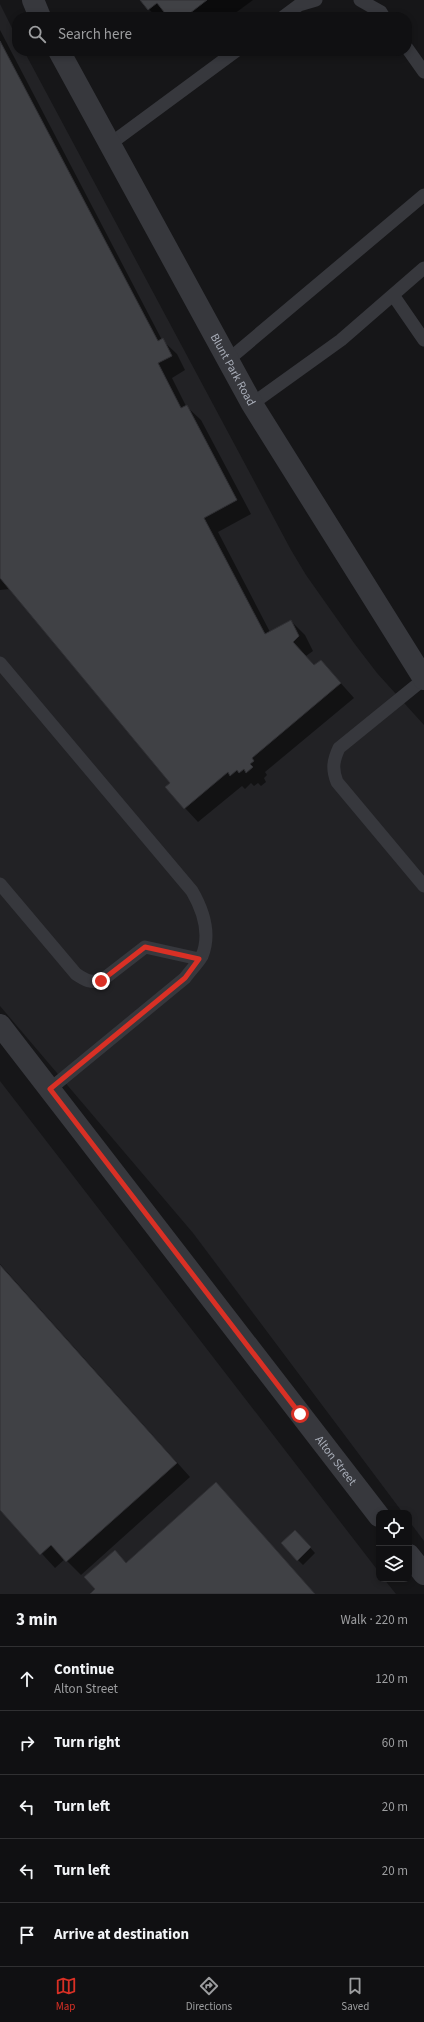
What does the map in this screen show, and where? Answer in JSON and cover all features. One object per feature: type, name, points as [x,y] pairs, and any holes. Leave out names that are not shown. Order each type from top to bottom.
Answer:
[{"type":"street","points":[[33,0],[38,12]]},
{"type":"street","name":"Blunt Park Road","points":[[62,56],[252,404],[424,679]]},
{"type":"street","name":"Alton Street","points":[[0,1025],[376,1512]]},
{"type":"street","points":[[412,1559],[424,1574]]},
{"type":"lane","points":[[290,12],[299,5],[316,0]]},
{"type":"lane","points":[[360,0],[381,12]]},
{"type":"lane","points":[[412,55],[424,72]]},
{"type":"lane","points":[[110,144],[229,56]]},
{"type":"lane","points":[[228,360],[424,195]]},
{"type":"lane","points":[[252,404],[341,340],[424,268]]},
{"type":"lane","points":[[393,295],[424,340]]},
{"type":"lane","points":[[0,663],[192,891],[202,907],[206,932],[202,956],[185,978],[50,1089]]},
{"type":"lane","points":[[424,679],[339,748],[333,760],[333,771],[338,782],[424,886]]},
{"type":"lane","points":[[0,884],[76,974],[84,980],[93,982],[101,981],[145,947],[199,959]]},
{"type":"shaded area","points":[[0,4],[12,28],[12,56],[27,56],[291,550],[306,575],[354,643],[377,673],[424,725],[424,1541],[412,1525],[412,1510],[401,1510],[193,1233],[0,1006]]},
{"type":"shaded area","points":[[0,1081],[376,1568],[376,1582],[386,1582],[396,1594],[0,1594]]},
{"type":"building","points":[[140,0],[207,0],[191,12],[164,12],[157,3],[148,10]]},
{"type":"building","points":[[0,41],[158,341],[163,338],[172,356],[158,363],[181,408],[187,405],[237,500],[204,518],[265,634],[291,620],[299,636],[293,642],[314,665],[321,660],[341,683],[252,758],[254,761],[250,764],[253,767],[246,773],[244,769],[239,773],[237,770],[230,776],[228,772],[184,809],[165,787],[170,783],[0,578]]},
{"type":"building","points":[[0,1265],[177,1463],[66,1562],[51,1545],[40,1555],[0,1510]]},
{"type":"building","points":[[216,1482],[315,1594],[90,1594],[95,1589],[84,1577],[115,1550],[126,1563]]},
{"type":"building","points":[[295,1530],[311,1547],[297,1561],[281,1543]]},
{"type":"route","points":[[101,981],[145,947],[199,959],[185,978],[50,1089],[300,1414]]}]
